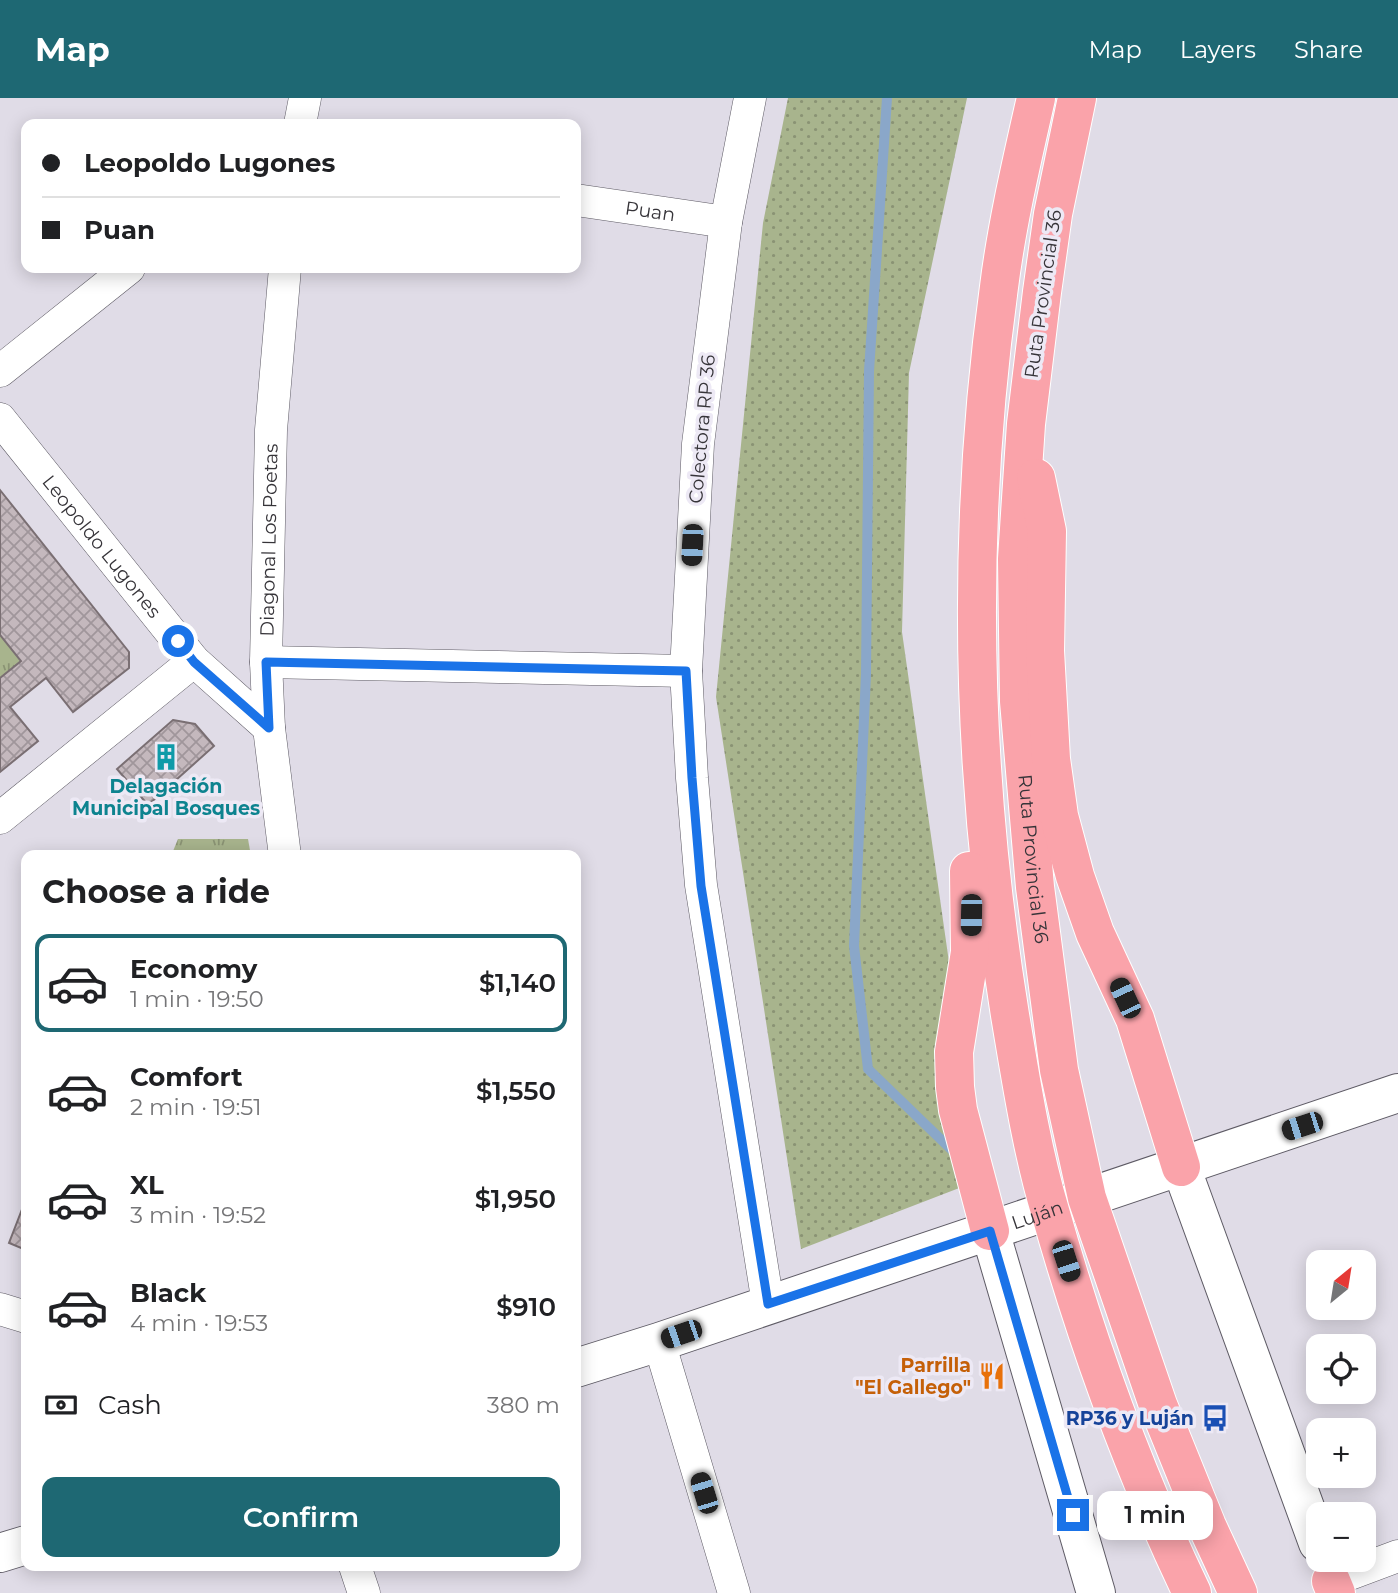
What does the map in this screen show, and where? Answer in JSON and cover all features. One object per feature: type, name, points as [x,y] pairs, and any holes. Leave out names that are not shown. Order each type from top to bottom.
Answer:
[{"type":"main road","points":[[1036,98],[999,285],[985,421],[978,539],[978,685],[989,853],[1004,974],[1024,1095],[1049,1209],[1120,1429],[1192,1593]]},
{"type":"main road","name":"Ruta Provincial 36","points":[[1077,98],[1053,214],[1026,424],[1017,559],[1019,701],[1045,977],[1055,1043],[1087,1198],[1158,1405],[1207,1526],[1238,1593]]},
{"type":"main road","points":[[1026,424],[1046,531],[1045,651],[1051,759],[1059,816],[1075,876],[1095,933],[1135,1019],[1181,1167],[1306,1511]]},
{"type":"main road","points":[[978,685],[967,736],[970,952],[954,1052],[958,1110],[990,1231],[1096,1593]]},
{"type":"main road","name":"Luján","points":[[581,1366],[1398,1093]]},
{"type":"main road","points":[[0,1553],[21,1547]]},
{"type":"street","points":[[301,119],[305,98]]},
{"type":"street","name":"Colectora RP 36","points":[[750,98],[726,222],[698,444],[686,671],[701,886],[768,1304]]},
{"type":"street","name":"Puan","points":[[581,201],[726,222]]},
{"type":"street","points":[[0,371],[123,273]]},
{"type":"street","name":"Diagonal Los Poetas","points":[[284,850],[269,728],[266,662],[271,430],[285,273]]},
{"type":"street","name":"Leopoldo Lugones","points":[[0,419],[194,662],[269,728]]},
{"type":"street","points":[[0,818],[194,662]]},
{"type":"street","points":[[266,662],[686,671]]},
{"type":"street","points":[[0,1310],[21,1316]]},
{"type":"street","points":[[659,1342],[734,1593]]},
{"type":"street","points":[[1331,1582],[1398,1556]]},
{"type":"street","points":[[357,1571],[364,1593]]},
{"type":"green space","points":[[788,98],[967,98],[909,373],[902,632],[980,1180],[801,1249],[716,697],[763,223]]},
{"type":"green space","points":[[0,635],[21,661],[0,678]]},
{"type":"green space","points":[[178,839],[248,839],[250,850],[173,850]]},
{"type":"building","points":[[0,490],[129,652],[129,668],[73,712],[46,678],[10,707],[38,741],[0,772],[0,678],[21,661],[0,635]]},
{"type":"building","name":"Delagación Municipal Bosques","points":[[173,720],[195,724],[214,746],[148,805],[117,769]]},
{"type":"building","points":[[21,1212],[21,1248],[9,1243]]},
{"type":"waterway","points":[[887,98],[869,371],[866,674],[854,946],[868,1069],[955,1153]]},
{"type":"place","name":"Delagación Municipal Bosques","points":[[166,757]]},
{"type":"place","name":"Parrilla \"El Gallego\"","points":[[992,1376]]},
{"type":"place","name":"RP36 y Luján","points":[[1215,1418]]},
{"type":"route","points":[[178,641],[194,662],[269,728],[266,662],[686,671],[701,886],[768,1304],[990,1231],[1073,1515]]}]
